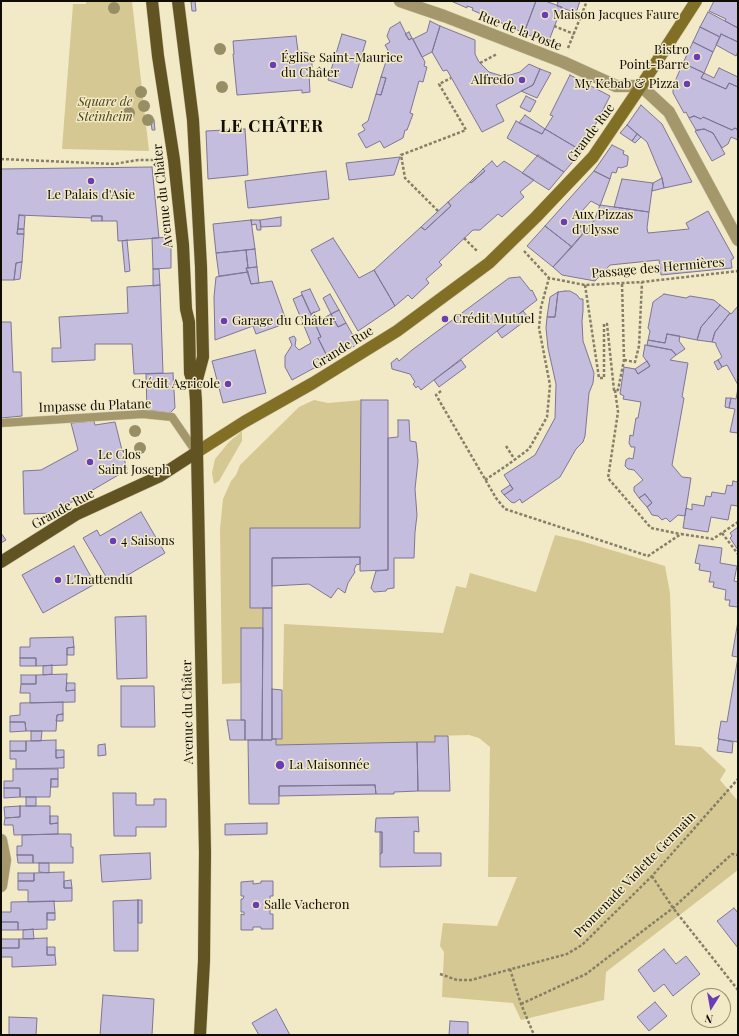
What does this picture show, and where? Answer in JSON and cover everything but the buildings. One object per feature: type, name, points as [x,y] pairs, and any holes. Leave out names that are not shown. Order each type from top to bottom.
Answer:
[{"type":"main road","name":"Avenue du Châter","points":[[152,1],[158,56],[174,160],[183,245],[186,309],[189,322],[190,373],[195,388]]},
{"type":"main road","name":"Avenue du Châter","points":[[178,1],[193,120],[201,267],[202,357],[195,388],[205,852],[204,961],[200,1035]]},
{"type":"main road","name":"Grande Rue","points":[[1,562],[77,514],[160,476],[197,452]]},
{"type":"street","name":"Rue de la Poste","points":[[400,1],[444,16],[563,62],[616,86],[641,86]]},
{"type":"street","name":"Grande Rue","points":[[197,452],[244,422],[313,383],[397,330],[489,263],[536,217],[593,157],[696,1]]},
{"type":"street","points":[[641,86],[669,112],[738,240]]},
{"type":"street","points":[[1,840],[5,860],[1,886]]},
{"type":"lane","name":"Impasse du Platane","points":[[1,423],[143,414],[172,417],[197,452]]},
{"type":"path","points":[[563,62],[587,1]]},
{"type":"path","points":[[554,26],[574,34]]},
{"type":"path","points":[[438,211],[405,178],[401,155],[466,130],[439,84],[451,78]]},
{"type":"path","points":[[1,159],[114,164],[138,160],[174,160]]},
{"type":"path","points":[[486,480],[528,448],[547,416],[550,385],[539,328],[541,307],[548,278],[522,249]]},
{"type":"path","name":"Passage des Hermières","points":[[548,278],[585,285],[622,284],[738,270]]},
{"type":"path","points":[[624,360],[635,362],[639,346],[642,282]]},
{"type":"path","points":[[614,390],[618,390],[624,360],[622,284]]},
{"type":"path","points":[[585,285],[599,378],[604,378],[604,324],[607,324],[614,390],[618,412],[608,478],[651,528],[713,539],[738,522]]},
{"type":"path","points":[[441,391],[436,395],[496,498],[505,508],[648,556],[681,534]]},
{"type":"path","points":[[506,446],[514,460]]},
{"type":"path","points":[[722,533],[738,554]]},
{"type":"path","name":"Promenade Violette Germain","points":[[440,974],[457,980],[470,980],[567,954],[582,945],[652,876],[738,779]]},
{"type":"path","points":[[521,1004],[586,974],[673,908],[732,854],[738,855]]},
{"type":"path","points":[[652,876],[673,908],[738,990]]},
{"type":"path","points":[[510,969],[521,1004],[534,1035]]},
{"type":"green space","name":"Square de Steinheim","points":[[86,1],[132,1],[149,151],[62,149],[73,4],[86,4]]},
{"type":"green space","points":[[314,400],[328,403],[363,400],[360,528],[250,528],[250,608],[263,608],[263,628],[241,628],[241,683],[222,684],[220,529],[223,499],[240,465],[299,407]]},
{"type":"green space","points":[[242,431],[242,441],[219,481],[214,484],[212,473],[215,459],[229,442]]},
{"type":"green space","points":[[555,535],[581,541],[665,566],[670,593],[675,745],[701,747],[726,770],[720,780],[738,801],[738,870],[606,972],[604,1000],[521,1020],[513,1003],[442,997],[444,952],[440,946],[443,923],[497,926],[517,877],[488,877],[490,747],[479,738],[469,735],[435,736],[435,742],[276,745],[276,739],[282,738],[284,624],[443,633],[456,586],[466,588],[470,573],[536,592]]},
{"type":"place","name":"Maison Jacques Faure","points":[[545,15]]},
{"type":"place","name":"Bistro Point-Barre","points":[[697,57]]},
{"type":"place","name":"Église Saint-Maurice du Châter","points":[[273,65]]},
{"type":"place","name":"Alfredo","points":[[522,80]]},
{"type":"place","name":"My Kebab & Pizza","points":[[687,84]]},
{"type":"place","name":"Le Palais d'Asie","points":[[91,181]]},
{"type":"place","name":"Aux Pizzas d'Ulysse","points":[[564,222]]},
{"type":"place","name":"Crédit Mutuel","points":[[445,319]]},
{"type":"place","name":"Garage du Châter","points":[[224,321]]},
{"type":"place","name":"Crédit Agricole","points":[[228,384]]},
{"type":"place","name":"Le Clos Saint Joseph","points":[[90,462]]},
{"type":"place","name":"4 Saisons","points":[[113,541]]},
{"type":"place","name":"L'Inattendu","points":[[58,580]]},
{"type":"place","name":"La Maisonnée","points":[[280,765]]},
{"type":"place","name":"Salle Vacheron","points":[[256,905]]},
{"type":"district","name":"LE CHÂTER","points":[[272,127]]}]
